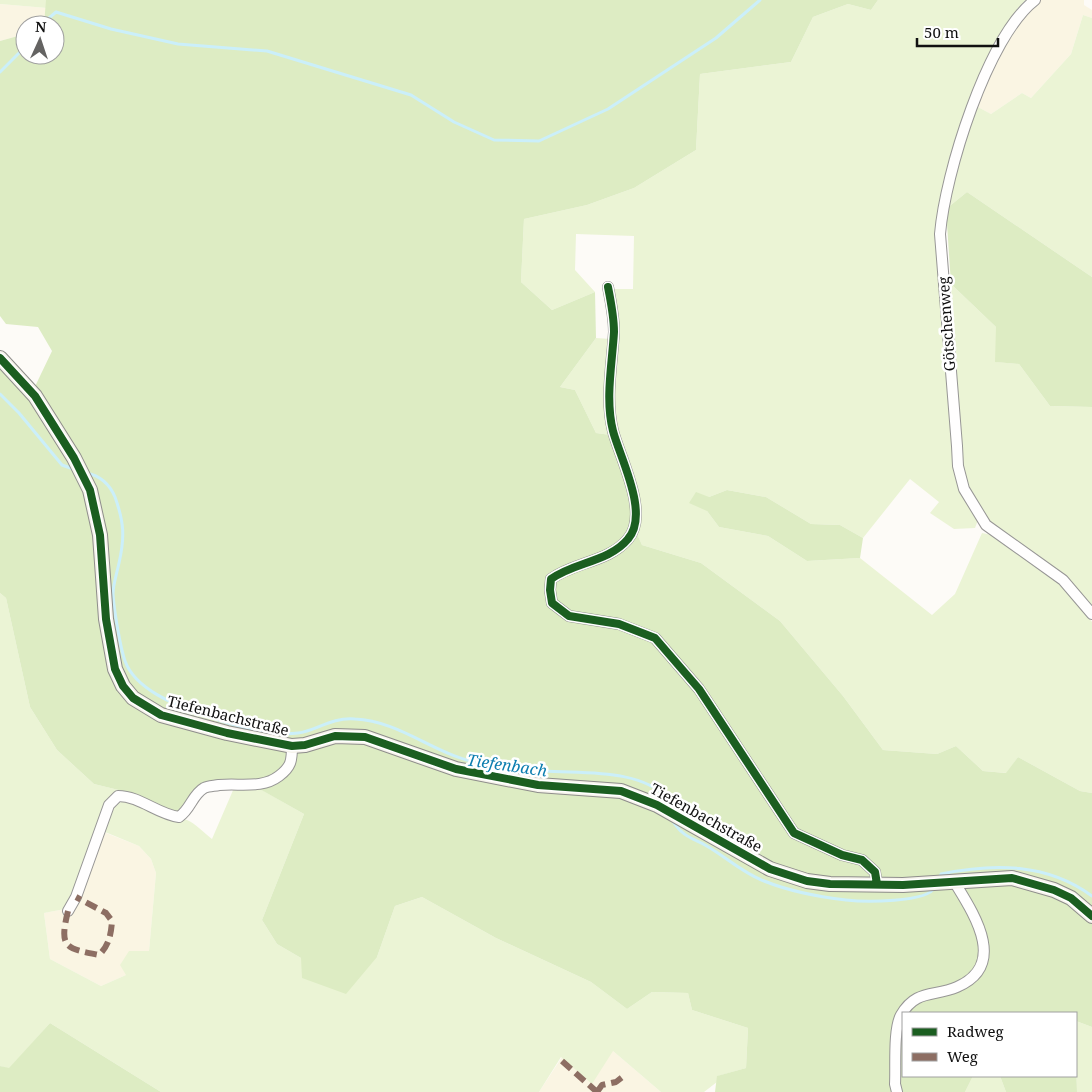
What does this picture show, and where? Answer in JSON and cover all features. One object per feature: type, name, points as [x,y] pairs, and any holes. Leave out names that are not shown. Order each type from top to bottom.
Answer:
[{"type":"street","name":"Götschenweg","points":[[1035,0],[1026,7],[1011,27],[985,78],[959,142],[942,215],[940,234],[958,466],[964,489],[986,524],[1063,580],[1092,614]]},
{"type":"street","points":[[608,288],[613,311],[614,331],[610,416],[633,490],[634,524],[629,538],[619,547],[602,556],[560,572],[551,579],[552,603],[568,616],[619,624],[654,638],[699,689],[794,833],[842,855],[862,860],[875,872],[877,884]]},
{"type":"street","name":"Tiefenbachstraße","points":[[0,358],[35,396],[85,479],[94,502],[100,535],[103,593],[110,651],[123,686],[141,705],[160,715],[202,727],[292,746],[305,745],[335,736],[365,737],[456,769],[549,787],[610,789],[636,796],[657,805],[754,860],[786,875],[830,884],[927,884],[1002,878],[1023,880],[1054,890],[1071,898],[1092,916]]},
{"type":"street","name":"Tiefenbachstraße","points":[[68,911],[76,898],[109,806],[118,796],[129,796],[165,815],[179,817],[188,812],[197,795],[205,787],[234,784],[259,785],[272,782],[288,770],[292,762],[292,746]]},
{"type":"street","points":[[903,1012],[907,1006],[923,995],[957,987],[970,978],[982,964],[983,933],[952,883]]},
{"type":"street","points":[[897,1092],[895,1084],[899,1018],[902,1014]]},
{"type":"shaded area","points":[[1039,0],[1084,0],[1084,5],[1092,10],[1092,18],[1083,15],[1071,54],[1031,98],[1022,93],[991,114],[976,106],[1011,32]]},
{"type":"shaded area","points":[[0,4],[47,8],[46,15],[15,15],[15,37],[0,41]]},
{"type":"shaded area","points":[[96,829],[139,846],[151,859],[156,873],[149,951],[126,975],[101,986],[50,959],[44,913],[65,909]]},
{"type":"shaded area","points":[[613,1051],[661,1092],[539,1092],[562,1057]]},
{"type":"green space","points":[[0,0],[46,0],[47,8],[0,4]]},
{"type":"green space","points":[[46,0],[878,0],[871,10],[848,4],[813,17],[791,62],[700,74],[696,150],[634,188],[587,205],[524,219],[521,282],[552,310],[595,292],[596,338],[560,387],[575,390],[596,433],[611,435],[631,495],[632,523],[642,545],[701,563],[780,621],[843,696],[883,750],[937,754],[956,746],[983,771],[1006,773],[1018,757],[1080,791],[1092,793],[1092,1027],[1077,1021],[1077,1012],[902,1012],[902,1077],[972,1077],[965,1092],[715,1092],[717,1076],[746,1068],[748,1028],[692,1010],[688,993],[652,992],[627,1009],[591,982],[496,938],[422,897],[395,906],[377,957],[346,994],[302,978],[301,958],[277,944],[262,920],[304,814],[256,787],[201,786],[178,812],[166,810],[139,795],[94,784],[57,750],[30,707],[6,598],[0,593],[0,359],[29,399],[52,351],[38,327],[6,324],[0,316],[0,41],[15,37],[15,65],[65,65],[65,15],[45,15]]},
{"type":"green space","points":[[878,0],[1026,0],[1018,8],[1001,35],[940,209],[945,339],[942,362],[948,380],[954,461],[978,520],[975,528],[954,529],[930,513],[939,502],[910,479],[863,538],[840,525],[811,524],[766,497],[727,490],[709,497],[707,511],[719,527],[768,536],[807,561],[860,558],[932,615],[955,594],[982,533],[992,535],[1064,586],[1092,622],[1092,793],[1080,791],[1018,757],[1007,773],[983,771],[956,746],[937,754],[883,750],[843,696],[780,621],[701,563],[642,545],[635,530],[612,411],[613,294],[615,289],[633,289],[634,236],[576,234],[575,270],[595,292],[552,310],[521,282],[524,219],[587,205],[634,188],[696,150],[700,74],[791,62],[813,17],[848,4],[871,10]]},
{"type":"green space","points":[[1083,15],[1092,18],[1092,277],[967,192],[946,209],[976,106],[991,114],[1022,93],[1031,98],[1071,54]]},
{"type":"green space","points":[[967,192],[1092,277],[1092,407],[1050,406],[1019,364],[995,362],[996,327],[951,284],[946,209]]},
{"type":"green space","points":[[951,284],[996,327],[996,362],[1019,364],[1050,406],[1092,407],[1092,605],[994,528],[983,516],[964,477],[957,421]]},
{"type":"green space","points":[[596,338],[611,339],[611,435],[596,433],[575,390],[560,387]]},
{"type":"green space","points":[[727,490],[766,497],[811,524],[840,525],[863,538],[860,558],[807,561],[768,536],[719,527],[707,511],[689,503],[696,492],[709,497]]},
{"type":"green space","points":[[0,593],[6,598],[30,707],[57,750],[94,784],[127,792],[114,794],[65,909],[44,913],[50,959],[101,986],[126,975],[120,965],[129,951],[149,951],[156,873],[151,859],[139,846],[105,832],[111,813],[118,804],[130,801],[144,806],[165,818],[190,821],[212,839],[234,788],[260,789],[304,814],[262,920],[277,944],[301,958],[377,957],[395,906],[422,897],[496,938],[591,982],[627,1009],[652,992],[688,993],[692,1010],[748,1028],[746,1068],[718,1076],[717,1082],[704,1092],[661,1092],[613,1051],[592,1084],[561,1057],[539,1092],[161,1092],[50,1023],[9,1069],[0,1066]]},
{"type":"green space","points":[[1077,1021],[1092,1027],[1092,1092],[1077,1092]]},
{"type":"green space","points":[[50,1023],[161,1092],[0,1092],[0,1066],[9,1068]]},
{"type":"green space","points":[[972,1077],[1000,1077],[1006,1092],[965,1092]]},
{"type":"green space","points":[[1000,1077],[1077,1077],[1077,1092],[1006,1092]]},
{"type":"waterway","points":[[53,15],[56,12],[111,29],[178,44],[267,51],[411,95],[454,122],[494,140],[539,141],[608,109],[716,38],[760,0]]},
{"type":"waterway","points":[[0,72],[15,57]]},
{"type":"waterway","name":"Tiefenbach","points":[[0,394],[19,413],[62,465],[76,470]]},
{"type":"waterway","name":"Tiefenbach","points":[[87,473],[96,476],[107,485],[115,497],[120,514],[123,530],[122,545],[113,594],[125,661],[137,680],[157,695],[211,718],[275,733],[305,732],[331,722],[346,719],[372,721],[389,726],[451,755],[485,764],[522,769],[610,774],[627,777],[657,789],[669,799],[669,807]]},
{"type":"waterway","name":"Tiefenbach","points":[[672,820],[684,834],[712,849],[748,874],[794,891],[846,900],[880,901],[921,896],[930,892],[935,887]]},
{"type":"waterway","name":"Tiefenbach","points":[[939,879],[941,874],[961,870],[1000,867],[1020,868],[1057,877],[1075,885],[1092,896]]},
{"type":"marked path","points":[[68,911],[64,932],[67,944],[72,948],[99,955],[109,940],[112,921],[106,913],[76,897]]},
{"type":"marked path","points":[[562,1061],[597,1092]]},
{"type":"marked path","points":[[597,1092],[602,1085],[616,1082],[625,1075]]},
{"type":"cycle path","points":[[608,287],[614,332],[610,382],[611,419],[635,501],[636,515],[634,528],[628,539],[611,553],[560,573],[551,579],[552,603],[569,616],[619,624],[655,638],[699,689],[794,833],[842,855],[862,860],[875,872],[877,884]]},
{"type":"cycle path","points":[[0,358],[35,396],[74,458],[90,490],[100,535],[106,619],[115,669],[123,686],[133,698],[161,715],[227,733],[292,746],[305,745],[335,736],[365,737],[456,769],[538,785],[621,791],[657,805],[770,869],[807,881],[830,884],[903,885],[1012,878],[1054,890],[1071,898],[1092,916]]}]
